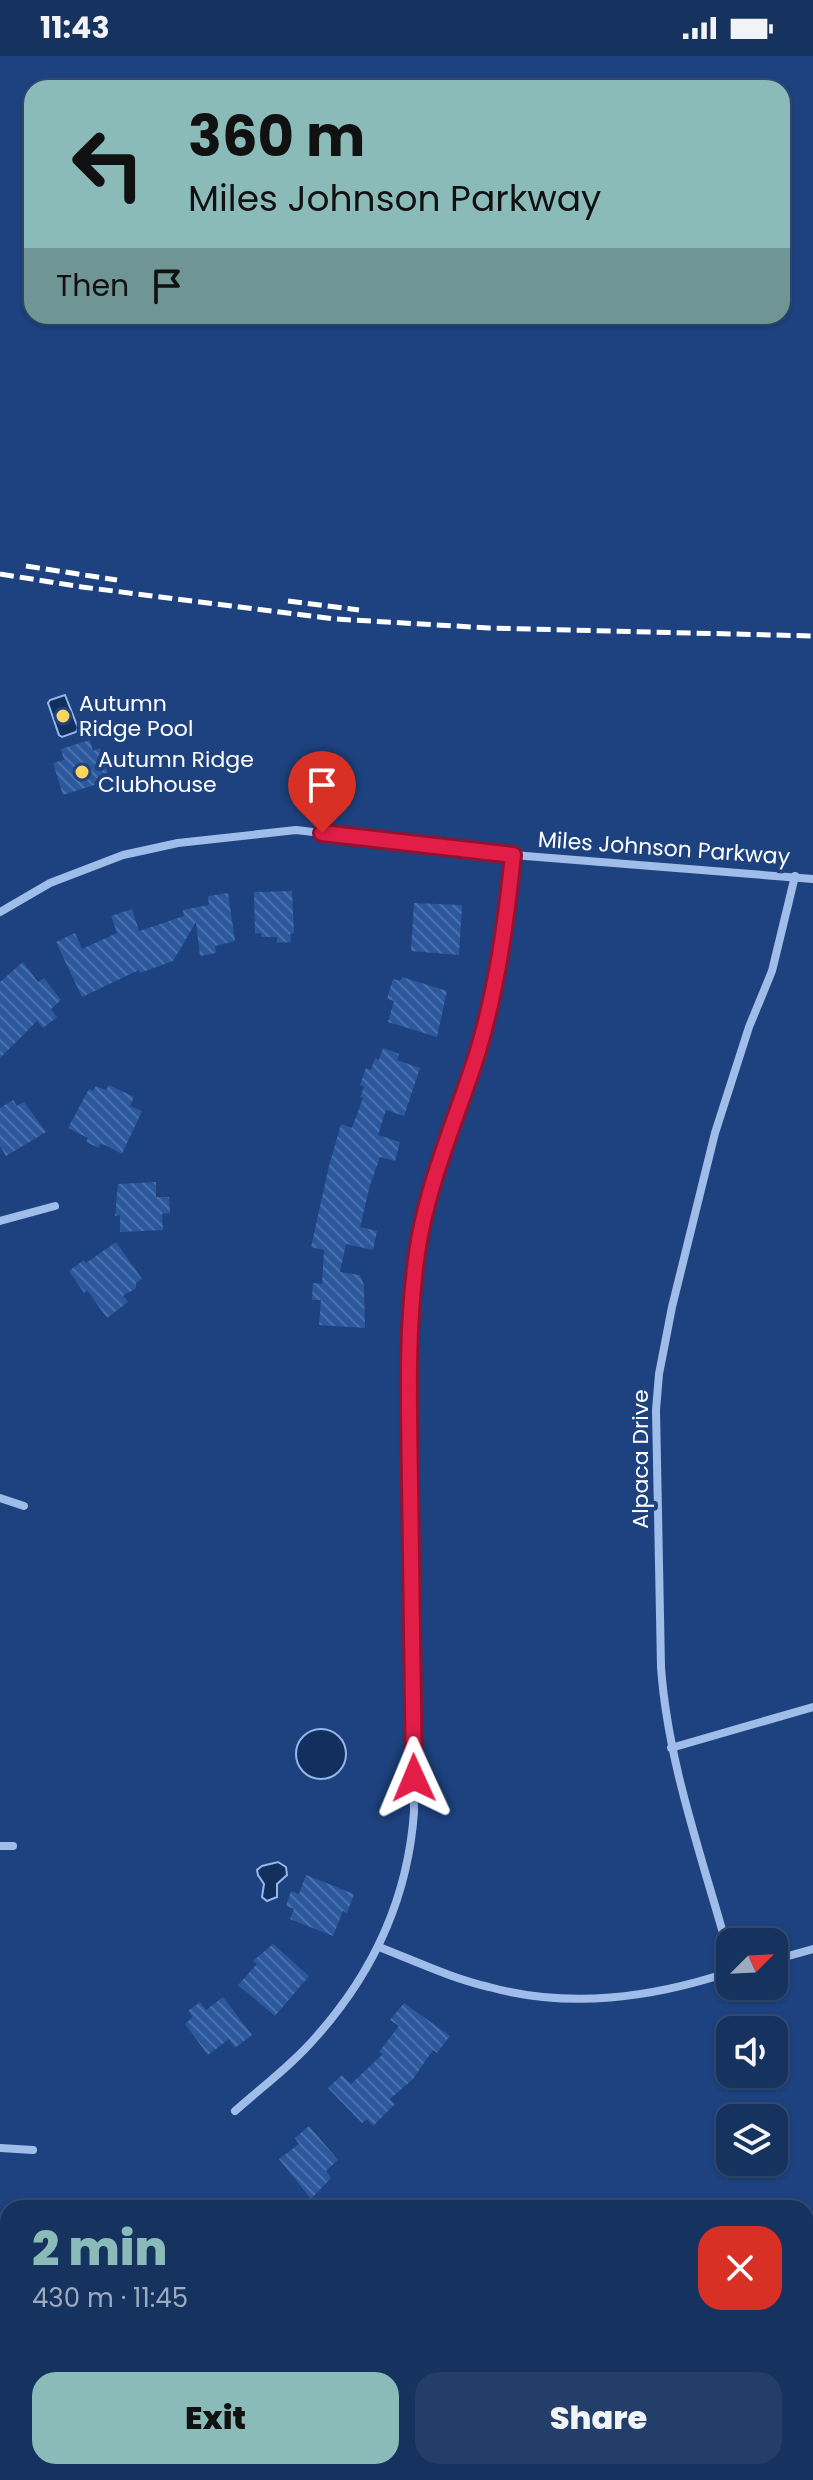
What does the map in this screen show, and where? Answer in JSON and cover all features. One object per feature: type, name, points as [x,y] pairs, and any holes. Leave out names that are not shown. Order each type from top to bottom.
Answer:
[{"type":"street","name":"Miles Johnson Parkway","points":[[0,912],[50,883],[123,855],[203,840],[296,830],[513,855],[813,879]]},
{"type":"street","points":[[235,2111],[314,2039],[348,1997],[379,1947],[401,1887],[412,1844],[409,1389],[412,1290],[420,1238],[438,1165],[477,1054],[493,997],[502,956],[513,855]]},
{"type":"street","name":"Alpaca Drive","points":[[722,1928],[671,1748],[664,1707],[656,1422],[659,1374],[672,1307],[715,1133],[744,1040],[772,971],[795,876]]},
{"type":"street","points":[[0,1221],[55,1206]]},
{"type":"street","points":[[0,1498],[24,1506]]},
{"type":"street","points":[[671,1748],[813,1707]]},
{"type":"street","points":[[0,1846],[13,1846]]},
{"type":"street","points":[[379,1947],[491,1988],[574,1999],[609,1999],[654,1993],[716,1976]]},
{"type":"street","points":[[788,1956],[813,1949]]},
{"type":"street","points":[[0,2148],[33,2150]]},
{"type":"water","name":"Autumn Ridge Pool","points":[[65,695],[78,728],[76,732],[62,737],[48,703]]},
{"type":"water","points":[[321,1729],[339,1736],[346,1754],[339,1772],[321,1779],[303,1772],[296,1754],[303,1736]]},
{"type":"water","points":[[278,1862],[286,1867],[287,1875],[277,1884],[277,1897],[267,1901],[262,1897],[264,1884],[257,1870]]},
{"type":"building","name":"Autumn Ridge Clubhouse","points":[[90,740],[93,751],[100,748],[110,780],[63,795],[53,763],[64,760],[61,749]]},
{"type":"building","points":[[292,891],[294,933],[290,934],[291,942],[277,943],[277,937],[255,934],[254,892]]},
{"type":"building","points":[[228,893],[235,941],[215,946],[216,953],[200,956],[196,922],[173,961],[140,973],[139,970],[82,997],[56,942],[75,933],[82,949],[117,933],[111,916],[132,909],[139,931],[184,916],[183,910],[209,905],[208,896]]},
{"type":"building","points":[[414,903],[462,905],[459,955],[411,951]]},
{"type":"building","points":[[23,962],[38,982],[44,978],[61,1000],[51,1009],[57,1017],[43,1028],[37,1021],[0,1058],[0,982]]},
{"type":"building","points":[[402,977],[447,991],[437,1037],[388,1022],[394,1001],[387,999],[393,979],[400,981]]},
{"type":"building","points":[[383,1048],[399,1054],[397,1060],[420,1068],[404,1116],[386,1110],[378,1135],[400,1142],[395,1161],[380,1157],[370,1185],[360,1227],[377,1231],[373,1250],[346,1244],[340,1272],[360,1275],[364,1285],[365,1328],[319,1325],[321,1300],[312,1300],[313,1283],[322,1284],[324,1250],[311,1247],[329,1166],[341,1124],[352,1128],[363,1098],[360,1097],[364,1087],[360,1085],[366,1068],[371,1070]]},
{"type":"building","points":[[109,1085],[134,1097],[130,1106],[142,1111],[122,1154],[105,1145],[100,1144],[99,1148],[86,1142],[88,1138],[68,1128],[89,1089],[93,1091],[96,1086],[106,1090]]},
{"type":"building","points":[[13,1100],[17,1106],[24,1102],[46,1132],[6,1156],[0,1146],[0,1108]]},
{"type":"building","points":[[156,1182],[156,1197],[169,1197],[170,1213],[162,1214],[163,1230],[120,1232],[120,1215],[115,1216],[118,1184]]},
{"type":"building","points":[[116,1242],[142,1279],[136,1283],[136,1288],[123,1296],[128,1302],[107,1318],[69,1271]]},
{"type":"building","points":[[306,1875],[354,1894],[333,1936],[290,1919],[294,1909],[286,1906],[291,1891],[299,1894]]},
{"type":"building","points":[[273,1944],[309,1976],[275,2016],[238,1985],[257,1964],[253,1961]]},
{"type":"building","points":[[223,1997],[252,2035],[235,2048],[229,2039],[208,2055],[185,2024],[193,2017],[188,2011],[200,2002],[206,2010]]},
{"type":"building","points":[[404,2003],[450,2036],[437,2053],[433,2050],[413,2079],[390,2099],[395,2104],[373,2126],[367,2119],[362,2123],[328,2088],[342,2075],[351,2084],[383,2054],[379,2052],[399,2026],[390,2020]]},
{"type":"building","points":[[309,2126],[338,2160],[326,2171],[331,2178],[311,2199],[279,2159],[299,2144],[295,2138]]},
{"type":"railway","points":[[26,566],[117,580]]},
{"type":"railway","points":[[0,574],[335,619],[489,628],[813,636]]},
{"type":"railway","points":[[288,601],[359,610]]},
{"type":"place","name":"Autumn Ridge Pool","points":[[63,716]]},
{"type":"place","name":"Autumn Ridge Clubhouse","points":[[82,772]]},
{"type":"route","points":[[322,833],[513,855],[502,956],[493,997],[425,1212],[412,1290],[409,1389],[414,1778]]}]
